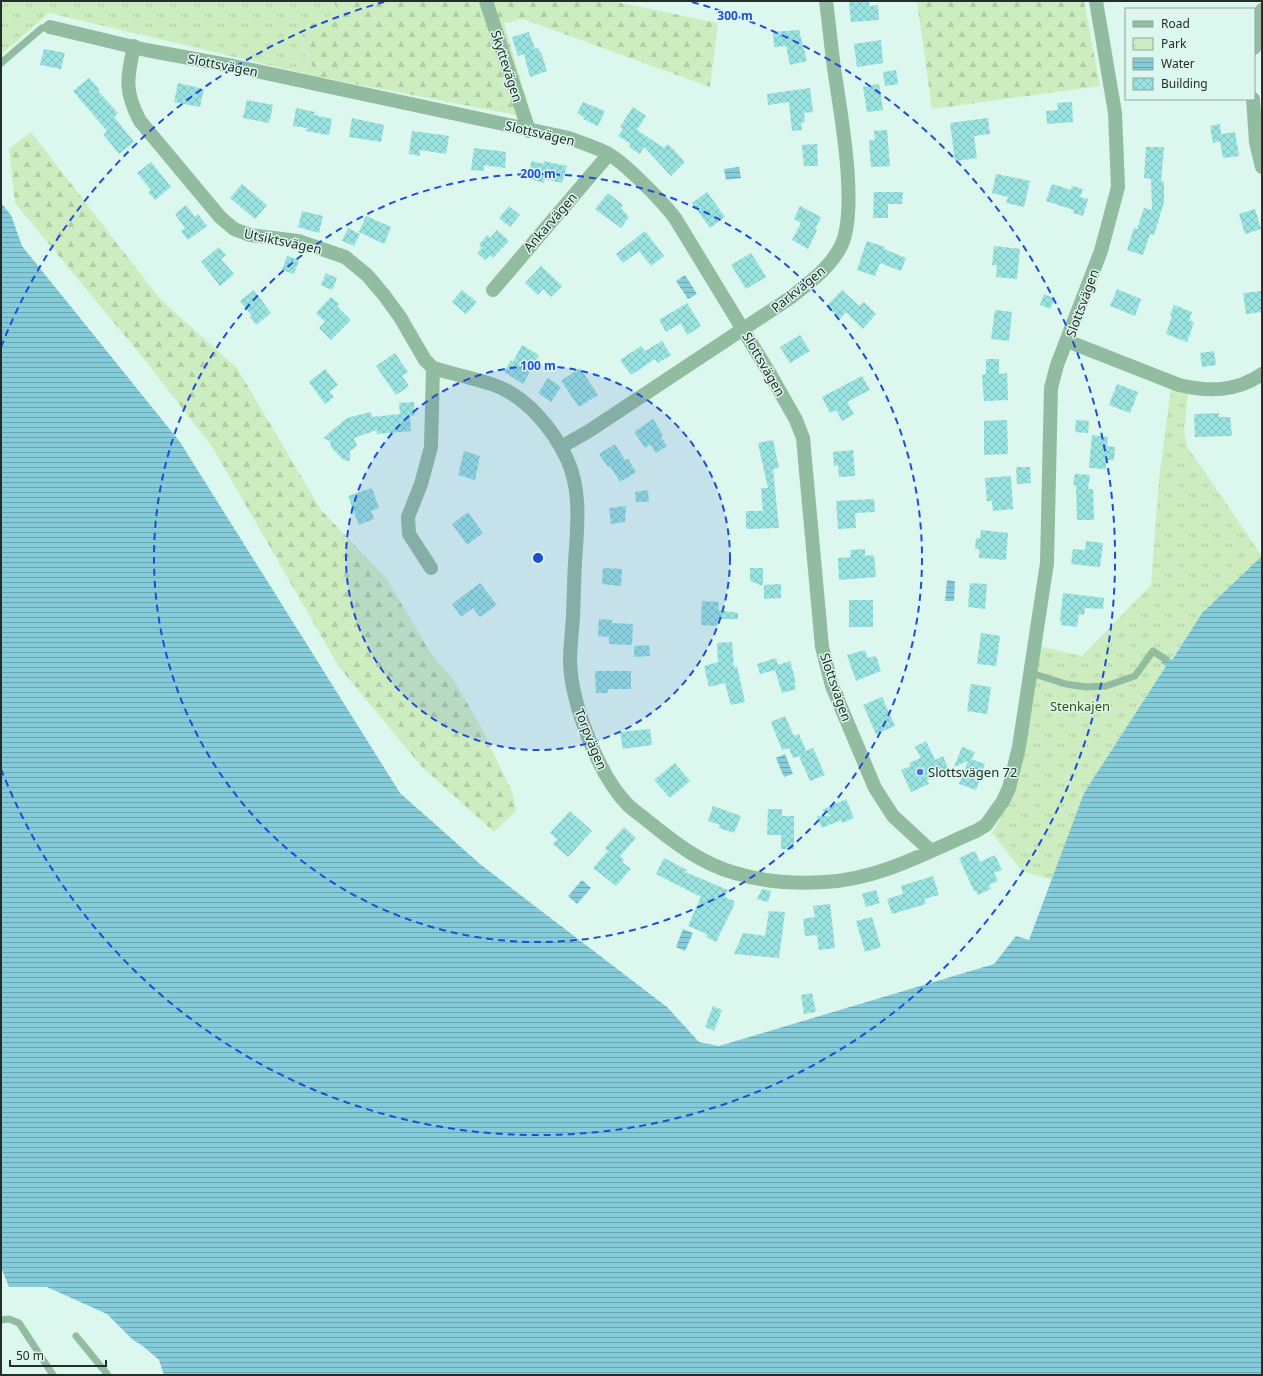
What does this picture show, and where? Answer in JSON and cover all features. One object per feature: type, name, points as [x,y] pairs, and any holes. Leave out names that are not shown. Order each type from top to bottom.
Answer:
[{"type":"street","name":"Skyttevägen","points":[[486,1],[529,130]]},
{"type":"street","name":"Parkvägen","points":[[561,447],[744,330],[790,298],[813,280],[831,261],[841,246],[844,236],[847,210],[846,168],[826,1]]},
{"type":"street","name":"Slottsvägen","points":[[50,27],[569,138],[608,154],[664,205],[744,330],[796,420],[803,438],[822,647],[832,686],[875,788],[893,816],[931,851],[986,825],[1003,800],[1009,788],[1019,747],[1047,563],[1051,388],[1057,365],[1101,251],[1118,187],[1115,113],[1096,1]]},
{"type":"street","points":[[1255,43],[1262,10]]},
{"type":"street","name":"Utsiktsvägen","points":[[134,46],[128,73],[128,89],[132,107],[140,121],[220,217],[234,229],[250,235],[298,241],[345,257],[367,276],[388,301],[400,317],[425,360],[433,368]]},
{"type":"street","points":[[1253,100],[1256,142],[1262,167]]},
{"type":"street","name":"Ankarvägen","points":[[493,290],[608,154]]},
{"type":"street","points":[[1067,341],[1179,385],[1197,389],[1230,389],[1249,382],[1262,374]]},
{"type":"street","points":[[431,568],[409,534],[408,517],[422,484],[430,447],[433,368]]},
{"type":"street","name":"Torpvägen","points":[[433,368],[496,386],[514,396],[538,417],[561,447],[573,475],[577,493],[577,534],[570,663],[574,695],[587,736],[606,776],[627,804],[679,846],[733,873],[766,881],[794,883],[828,882],[870,875],[898,866],[931,851]]},
{"type":"lane","points":[[1,63],[42,28],[50,27]]},
{"type":"lane","points":[[1031,673],[1079,686],[1106,686],[1135,676],[1153,652],[1165,658]]},
{"type":"lane","points":[[1,1320],[8,1319],[19,1323],[53,1375]]},
{"type":"lane","points":[[76,1336],[108,1375]]},
{"type":"green space","points":[[1,1],[334,1],[337,12],[322,18],[309,26],[304,32],[302,38],[304,52],[319,77],[49,13],[1,55]]},
{"type":"green space","points":[[334,1],[612,1],[718,23],[710,87],[523,19],[504,23],[532,118],[319,77],[308,59],[302,38],[304,32],[309,26],[322,18],[337,12]]},
{"type":"green space","points":[[917,1],[1084,1],[1100,86],[932,109]]},
{"type":"green space","points":[[31,132],[160,299],[237,368],[321,510],[386,578],[433,657],[453,679],[481,727],[513,794],[516,811],[494,832],[422,767],[339,667],[213,448],[149,365],[15,203],[9,149]]},
{"type":"green space","name":"Stenkajen","points":[[1171,388],[1188,394],[1184,431],[1187,446],[1262,556],[1202,613],[1171,660],[1167,656],[1162,663],[1166,666],[1084,793],[1052,880],[1022,871],[992,833],[1006,807],[1039,646],[1082,656],[1151,585],[1159,479]]},
{"type":"water","points":[[739,167],[741,178],[726,180],[724,169]]},
{"type":"water","points":[[1,203],[11,215],[22,246],[180,442],[400,793],[480,864],[667,1007],[699,1042],[719,1046],[994,964],[1016,936],[1029,940],[1084,793],[1166,666],[1161,663],[1167,656],[1172,660],[1202,613],[1262,556],[1262,1375],[164,1375],[159,1360],[143,1346],[133,1340],[107,1314],[47,1287],[9,1287],[1,1267]]},
{"type":"water","points":[[685,275],[697,294],[688,299],[676,281]]},
{"type":"water","points":[[947,580],[955,581],[954,601],[945,601]]},
{"type":"water","points":[[785,754],[793,774],[784,777],[776,758]]},
{"type":"water","points":[[582,880],[591,888],[577,904],[568,896]]},
{"type":"water","points":[[683,929],[693,933],[685,951],[676,947]]},
{"type":"building","points":[[849,1],[869,1],[869,6],[878,5],[879,20],[851,22]]},
{"type":"building","points":[[799,30],[807,61],[790,65],[786,46],[774,47],[773,32]]},
{"type":"building","points":[[529,32],[535,49],[538,48],[540,53],[541,52],[547,71],[530,77],[524,54],[518,56],[512,37]]},
{"type":"building","points":[[881,40],[883,63],[857,67],[854,44]]},
{"type":"building","points":[[44,49],[65,53],[61,69],[40,65]]},
{"type":"building","points":[[896,70],[898,84],[885,86],[883,72]]},
{"type":"building","points":[[89,78],[100,90],[98,91],[118,113],[114,117],[134,142],[119,154],[103,134],[107,131],[73,91]]},
{"type":"building","points":[[178,83],[204,89],[200,107],[174,102]]},
{"type":"building","points":[[879,84],[883,110],[867,112],[863,87]]},
{"type":"building","points":[[810,88],[813,112],[804,113],[805,122],[801,123],[802,130],[792,131],[789,102],[768,105],[767,94]]},
{"type":"building","points":[[247,100],[273,105],[269,123],[243,118]]},
{"type":"building","points":[[583,102],[605,111],[598,126],[583,119],[584,117],[577,113]]},
{"type":"building","points":[[1072,102],[1073,122],[1047,124],[1046,111],[1058,110],[1057,103]]},
{"type":"building","points":[[633,107],[646,116],[637,130],[664,148],[668,144],[685,162],[671,176],[644,147],[640,154],[629,147],[631,144],[618,136],[623,129],[620,127]]},
{"type":"building","points":[[296,108],[315,112],[314,115],[332,119],[329,135],[306,131],[307,128],[293,126]]},
{"type":"building","points":[[352,118],[384,125],[381,142],[349,137]]},
{"type":"building","points":[[988,118],[990,134],[974,136],[977,158],[955,161],[950,123]]},
{"type":"building","points":[[1220,124],[1221,134],[1235,132],[1239,156],[1223,158],[1220,141],[1213,143],[1210,126]]},
{"type":"building","points":[[887,130],[890,166],[871,167],[869,140],[875,140],[874,131]]},
{"type":"building","points":[[412,131],[449,136],[446,154],[420,150],[420,156],[409,154]]},
{"type":"building","points":[[817,144],[818,166],[804,166],[802,145]]},
{"type":"building","points":[[1146,147],[1164,147],[1161,182],[1164,181],[1164,202],[1154,235],[1150,234],[1143,255],[1127,250],[1134,228],[1137,229],[1144,208],[1152,210],[1151,179],[1144,178]]},
{"type":"building","points":[[474,148],[506,152],[505,168],[484,165],[484,171],[471,170]]},
{"type":"building","points":[[532,161],[543,164],[544,161],[567,166],[562,183],[545,179],[544,183],[527,178]]},
{"type":"building","points":[[151,162],[171,187],[155,200],[148,192],[151,190],[137,173]]},
{"type":"building","points":[[996,174],[1030,181],[1024,207],[1006,203],[1008,197],[992,193]]},
{"type":"building","points":[[242,184],[267,205],[255,219],[230,198]]},
{"type":"building","points":[[1052,184],[1071,190],[1072,186],[1083,189],[1080,197],[1088,199],[1083,216],[1073,213],[1074,210],[1046,201]]},
{"type":"building","points":[[707,192],[725,217],[710,228],[692,203]]},
{"type":"building","points":[[874,192],[903,192],[902,204],[888,204],[888,218],[873,218]]},
{"type":"building","points":[[608,193],[623,205],[621,208],[629,217],[621,228],[595,209]]},
{"type":"building","points":[[186,205],[195,217],[198,214],[207,226],[188,240],[181,231],[185,228],[175,214]]},
{"type":"building","points":[[509,206],[520,215],[510,227],[499,218]]},
{"type":"building","points":[[800,206],[821,217],[808,249],[792,240],[801,223],[794,219]]},
{"type":"building","points":[[1255,209],[1261,229],[1245,234],[1239,214]]},
{"type":"building","points":[[302,211],[323,216],[319,233],[298,227]]},
{"type":"building","points":[[366,216],[391,227],[384,244],[359,232]]},
{"type":"building","points":[[348,228],[360,234],[354,246],[342,241]]},
{"type":"building","points":[[497,230],[509,241],[493,258],[490,255],[485,260],[477,253],[482,248],[479,245],[487,235],[490,238]]},
{"type":"building","points":[[645,231],[664,256],[651,266],[639,251],[623,263],[616,254]]},
{"type":"building","points":[[867,241],[885,247],[884,249],[906,258],[901,271],[880,263],[875,276],[857,270]]},
{"type":"building","points":[[994,246],[1020,249],[1017,279],[996,277],[997,265],[992,265]]},
{"type":"building","points":[[219,247],[226,255],[221,259],[234,274],[220,286],[201,262]]},
{"type":"building","points":[[751,253],[766,277],[746,289],[731,265]]},
{"type":"building","points":[[287,256],[299,260],[294,274],[282,270]]},
{"type":"building","points":[[541,266],[562,286],[551,297],[543,289],[538,295],[525,283]]},
{"type":"building","points":[[326,273],[337,278],[332,290],[321,285]]},
{"type":"building","points":[[1117,289],[1141,299],[1135,316],[1110,306]]},
{"type":"building","points":[[254,290],[271,313],[256,325],[250,317],[252,316],[240,301]]},
{"type":"building","points":[[462,290],[477,302],[466,314],[452,302]]},
{"type":"building","points":[[842,290],[859,306],[864,302],[876,314],[863,329],[846,312],[840,319],[827,306]]},
{"type":"building","points":[[1262,291],[1262,312],[1246,314],[1243,293]]},
{"type":"building","points":[[1044,294],[1055,299],[1050,309],[1040,305]]},
{"type":"building","points":[[331,297],[339,304],[337,306],[351,320],[331,340],[319,328],[325,322],[316,313]]},
{"type":"building","points":[[687,303],[701,326],[687,335],[681,323],[666,332],[659,320]]},
{"type":"building","points":[[1174,305],[1192,312],[1189,320],[1194,322],[1187,342],[1166,334]]},
{"type":"building","points":[[995,310],[1012,312],[1009,341],[991,339]]},
{"type":"building","points":[[800,335],[810,351],[790,363],[780,347]]},
{"type":"building","points":[[662,341],[671,355],[658,363],[655,359],[631,375],[620,360],[641,346],[645,351]]},
{"type":"building","points":[[522,345],[539,355],[523,384],[504,372],[511,360],[513,362]]},
{"type":"building","points":[[1214,351],[1216,365],[1202,367],[1200,353]]},
{"type":"building","points":[[395,353],[408,372],[402,376],[409,386],[396,395],[376,366]]},
{"type":"building","points":[[986,359],[999,359],[999,374],[1007,373],[1008,400],[984,401],[982,375],[986,374]]},
{"type":"building","points":[[580,368],[598,395],[579,407],[561,381]]},
{"type":"building","points":[[325,369],[338,385],[329,392],[334,397],[325,404],[309,382]]},
{"type":"building","points":[[862,376],[870,390],[847,402],[854,414],[842,421],[836,410],[830,413],[822,397]]},
{"type":"building","points":[[548,378],[561,387],[551,402],[538,393]]},
{"type":"building","points":[[1117,384],[1138,392],[1130,413],[1109,405]]},
{"type":"building","points":[[414,402],[415,415],[410,416],[411,431],[377,434],[377,430],[354,438],[357,446],[350,451],[350,461],[343,460],[331,447],[330,441],[323,438],[347,418],[370,412],[373,417],[400,414],[399,403]]},
{"type":"building","points":[[1219,413],[1219,417],[1230,417],[1232,436],[1195,437],[1194,414]]},
{"type":"building","points":[[653,419],[663,435],[661,437],[667,446],[656,453],[650,444],[645,448],[634,432]]},
{"type":"building","points":[[1007,420],[1008,454],[984,455],[984,421]]},
{"type":"building","points":[[1076,420],[1089,421],[1088,433],[1075,432]]},
{"type":"building","points":[[1092,435],[1108,437],[1107,446],[1115,447],[1114,460],[1106,460],[1106,469],[1089,468]]},
{"type":"building","points":[[773,440],[779,468],[773,469],[779,528],[746,529],[746,511],[763,511],[761,488],[768,488],[758,443]]},
{"type":"building","points":[[615,444],[625,460],[628,459],[636,472],[620,482],[610,466],[608,467],[599,454]]},
{"type":"building","points":[[853,450],[855,476],[839,477],[838,465],[834,466],[833,452]]},
{"type":"building","points":[[464,451],[480,456],[475,480],[458,475]]},
{"type":"building","points":[[1016,467],[1030,467],[1031,483],[1017,484]]},
{"type":"building","points":[[1075,474],[1090,475],[1088,489],[1093,489],[1094,520],[1077,520],[1076,485],[1073,485]]},
{"type":"building","points":[[1011,476],[1013,509],[993,511],[992,501],[987,501],[985,478]]},
{"type":"building","points":[[372,488],[379,508],[371,511],[374,519],[359,525],[348,496]]},
{"type":"building","points":[[648,490],[649,502],[636,502],[635,492]]},
{"type":"building","points":[[874,499],[875,512],[855,513],[856,528],[838,529],[836,501]]},
{"type":"building","points":[[626,506],[625,522],[611,524],[609,508]]},
{"type":"building","points":[[468,512],[483,533],[467,545],[452,524]]},
{"type":"building","points":[[981,530],[1008,533],[1006,560],[979,558],[979,549],[975,549],[976,538],[980,539]]},
{"type":"building","points":[[1086,541],[1103,543],[1100,567],[1071,564],[1073,549],[1085,550]]},
{"type":"building","points":[[865,549],[865,556],[874,555],[876,577],[839,580],[838,558],[851,557],[850,550]]},
{"type":"building","points":[[603,568],[622,569],[621,586],[602,584]]},
{"type":"building","points":[[750,568],[763,568],[763,586],[750,581]]},
{"type":"building","points":[[480,583],[497,605],[480,617],[473,608],[461,617],[452,604]]},
{"type":"building","points":[[970,583],[987,584],[985,609],[968,607]]},
{"type":"building","points":[[781,584],[781,598],[764,599],[764,585]]},
{"type":"building","points":[[1063,593],[1104,598],[1103,609],[1085,608],[1084,615],[1079,614],[1077,627],[1061,625],[1062,621],[1060,621]]},
{"type":"building","points":[[849,600],[873,600],[873,627],[849,627]]},
{"type":"building","points":[[702,601],[719,602],[718,610],[738,613],[738,619],[718,619],[717,626],[701,625]]},
{"type":"building","points":[[599,619],[612,620],[612,623],[633,624],[632,645],[609,644],[609,637],[598,636]]},
{"type":"building","points":[[981,633],[1000,636],[996,666],[977,664]]},
{"type":"building","points":[[732,642],[734,667],[737,666],[745,702],[731,705],[725,683],[709,687],[704,666],[718,662],[717,643]]},
{"type":"building","points":[[649,645],[650,656],[634,657],[634,646]]},
{"type":"building","points":[[865,650],[868,658],[876,656],[881,671],[856,681],[847,655]]},
{"type":"building","points":[[776,658],[778,665],[790,661],[796,682],[794,683],[796,689],[782,693],[775,670],[760,674],[757,664]]},
{"type":"building","points":[[595,671],[631,671],[631,689],[608,689],[608,693],[596,693]]},
{"type":"building","points":[[971,684],[991,687],[987,714],[967,711]]},
{"type":"building","points":[[882,697],[895,726],[876,734],[863,705]]},
{"type":"building","points":[[785,716],[794,736],[799,734],[806,751],[813,748],[825,775],[810,781],[799,756],[793,758],[789,748],[782,750],[771,722]]},
{"type":"building","points":[[650,729],[652,745],[623,749],[620,732]]},
{"type":"building","name":"Slottsvägen 72","points":[[926,741],[935,760],[943,756],[949,770],[927,780],[929,784],[911,792],[901,770],[911,766],[909,763],[921,758],[915,747]]},
{"type":"building","points":[[962,747],[975,752],[971,759],[985,764],[976,790],[959,784],[968,761],[954,767]]},
{"type":"building","points":[[675,763],[690,781],[670,798],[654,780]]},
{"type":"building","points":[[846,799],[854,818],[842,823],[841,820],[822,828],[817,816],[832,816],[822,810]]},
{"type":"building","points":[[713,806],[741,816],[734,833],[719,828],[720,825],[708,821]]},
{"type":"building","points":[[768,809],[782,809],[782,816],[794,816],[794,849],[781,849],[781,835],[767,835]]},
{"type":"building","points":[[570,811],[592,831],[568,857],[553,844],[557,839],[550,833]]},
{"type":"building","points":[[624,827],[636,838],[620,856],[624,860],[622,862],[631,869],[616,886],[593,868],[608,851],[605,848]]},
{"type":"building","points":[[975,851],[980,862],[995,855],[1002,870],[994,873],[998,881],[989,885],[991,889],[978,895],[976,891],[974,891],[959,858]]},
{"type":"building","points":[[664,858],[687,870],[685,872],[728,890],[725,897],[734,901],[734,905],[716,942],[706,937],[707,934],[688,926],[701,897],[656,874]]},
{"type":"building","points":[[933,876],[939,895],[924,899],[926,904],[892,914],[887,899],[903,894],[901,886]]},
{"type":"building","points":[[762,889],[771,891],[768,902],[757,899]]},
{"type":"building","points":[[876,890],[880,903],[866,907],[862,894]]},
{"type":"building","points":[[830,904],[835,948],[819,950],[817,935],[805,936],[803,919],[815,917],[813,906]]},
{"type":"building","points":[[769,911],[785,912],[779,958],[734,954],[743,933],[765,936]]},
{"type":"building","points":[[872,917],[881,947],[865,952],[856,921]]},
{"type":"building","points":[[812,993],[816,1012],[804,1014],[801,995]]},
{"type":"building","points":[[713,1006],[722,1010],[714,1031],[705,1027]]},
{"type":"place","name":"Slottsvägen 72","points":[[920,772]]}]
